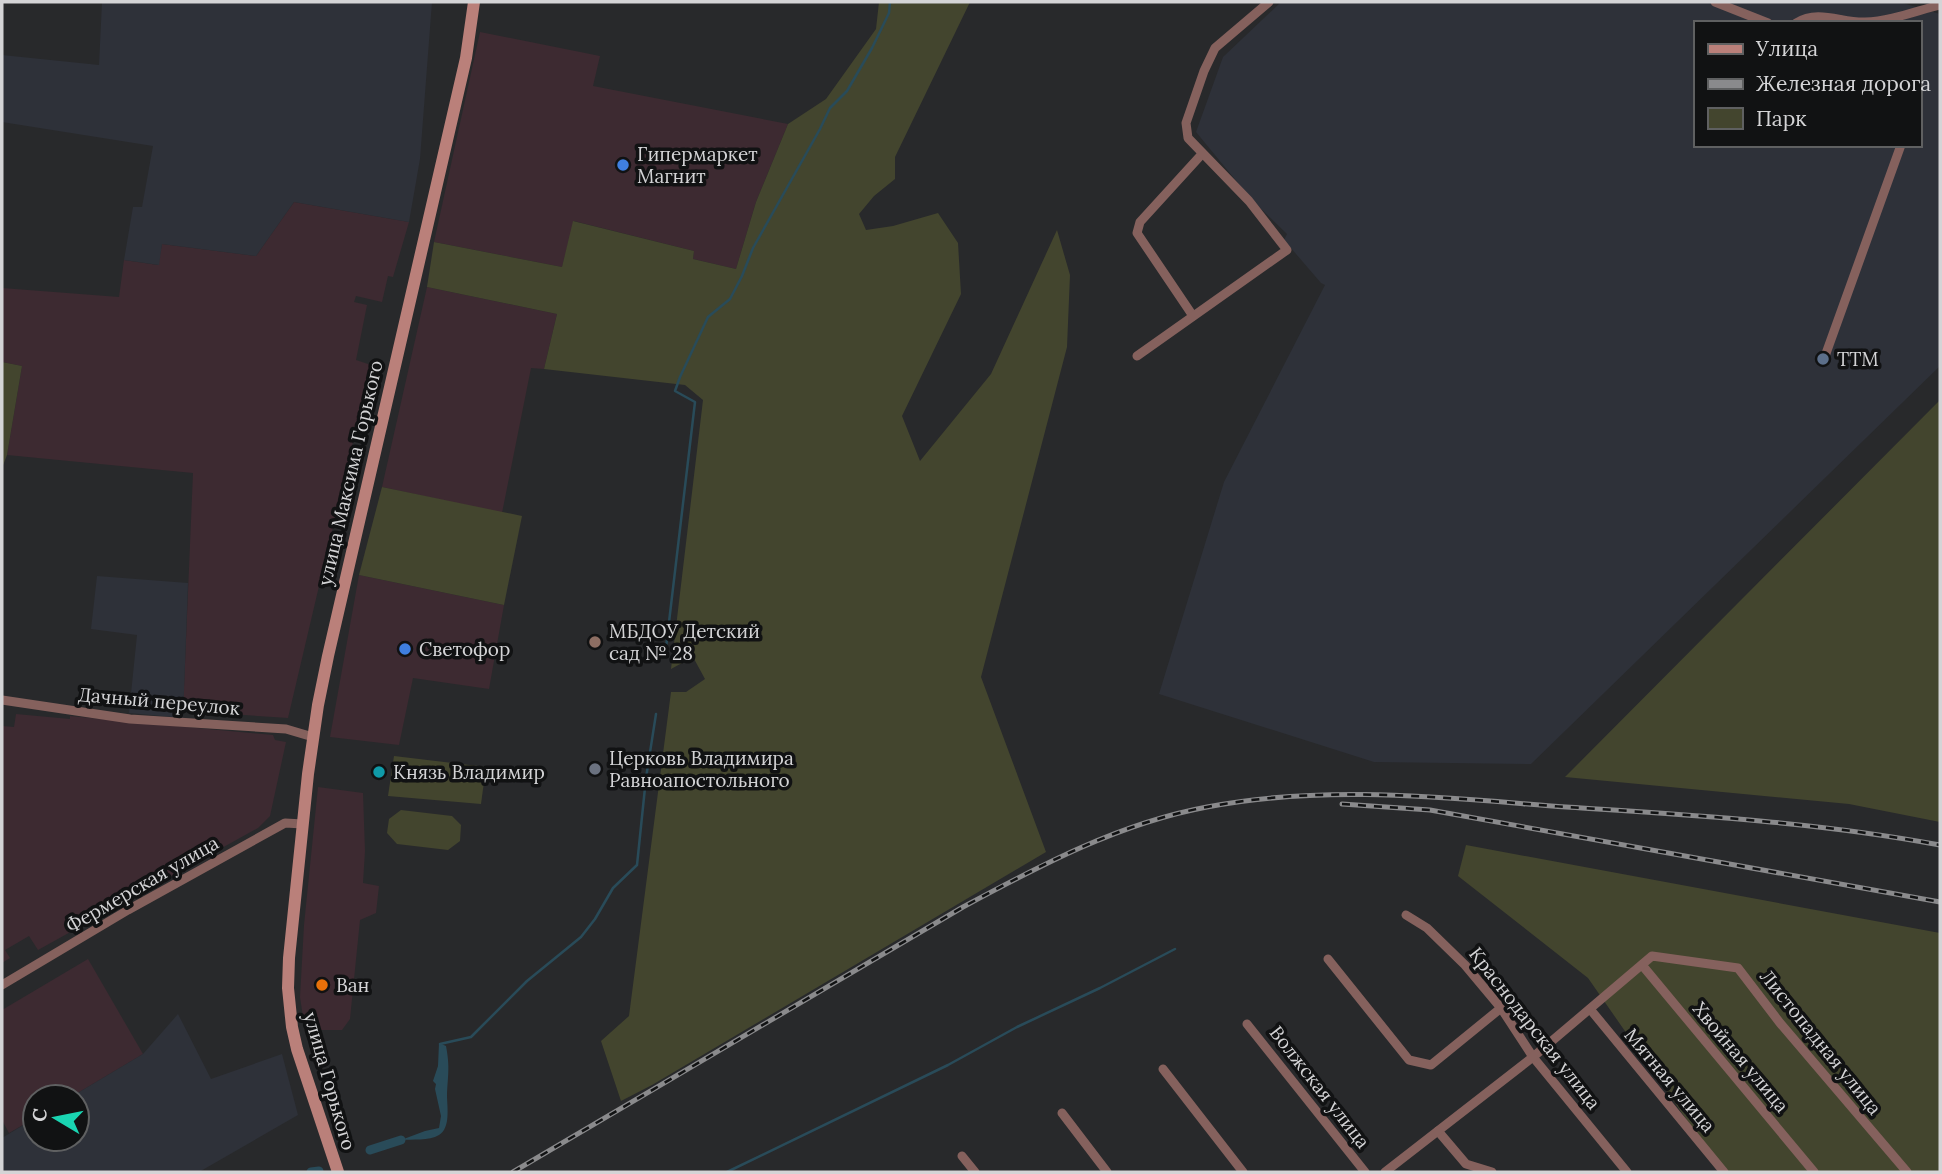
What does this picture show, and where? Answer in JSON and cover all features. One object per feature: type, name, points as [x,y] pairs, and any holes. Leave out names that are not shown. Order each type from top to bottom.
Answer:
[{"type":"main road","name":"улица Максима Горького","points":[[289,958],[313,737],[343,586],[466,58],[474,2]]},
{"type":"main road","name":"улица Горького","points":[[289,958],[288,988],[292,1027],[338,1172]]},
{"type":"street","points":[[1137,356],[1287,250],[1249,201],[1188,138],[1186,123],[1215,48],[1269,2]]},
{"type":"street","points":[[1715,2],[1763,21]]},
{"type":"street","points":[[1871,21],[1940,5]]},
{"type":"street","points":[[1801,21],[1812,16],[1853,21]]},
{"type":"street","points":[[1824,359],[1900,147]]},
{"type":"street","points":[[1193,316],[1137,233],[1140,222],[1202,154]]},
{"type":"street","name":"Дачный переулок","points":[[2,701],[130,719],[286,729],[313,737]]},
{"type":"street","name":"Фермерская улица","points":[[2,985],[128,910],[285,823],[303,824]]},
{"type":"street","name":"Краснодарская улица","points":[[1406,915],[1427,928],[1465,965],[1501,1008],[1533,1057],[1627,1172]]},
{"type":"street","name":"Листопадная улица","points":[[1642,965],[1652,956],[1738,968],[1780,1023],[1907,1172]]},
{"type":"street","points":[[1328,959],[1409,1060],[1431,1065],[1501,1008]]},
{"type":"street","points":[[1385,1172],[1533,1057],[1642,965]]},
{"type":"street","name":"Хвойная улица","points":[[1642,965],[1814,1172]]},
{"type":"street","name":"Мятная улица","points":[[1590,1009],[1724,1172]]},
{"type":"street","name":"Волжская улица","points":[[1247,1024],[1365,1172]]},
{"type":"street","points":[[1163,1069],[1243,1172]]},
{"type":"street","points":[[1062,1113],[1107,1172]]},
{"type":"street","points":[[1438,1131],[1466,1164],[1492,1172]]},
{"type":"street","points":[[962,1156],[975,1172]]},
{"type":"shaded area","points":[[102,2],[432,2],[420,159],[409,222],[294,202],[256,256],[162,244],[159,265],[124,260],[133,207],[142,207],[153,146],[2,122],[2,55],[99,65]]},
{"type":"shaded area","points":[[1281,2],[1899,2],[1940,14],[1940,366],[1531,764],[1374,762],[1159,694],[1224,482],[1325,285],[1284,240],[1287,234],[1252,200],[1196,132],[1223,57]]},
{"type":"shaded area","points":[[480,32],[600,56],[593,86],[788,124],[756,202],[736,269],[693,259],[694,251],[574,221],[562,267],[434,242]]},
{"type":"shaded area","points":[[294,202],[409,222],[393,277],[388,276],[382,302],[356,296],[354,302],[367,305],[356,360],[371,365],[288,718],[183,711],[193,473],[7,455],[22,366],[2,362],[2,288],[119,297],[124,260],[158,265],[162,244],[256,256]]},
{"type":"shaded area","points":[[427,287],[557,314],[544,369],[531,368],[502,513],[382,487]]},
{"type":"shaded area","points":[[359,575],[504,605],[489,689],[413,678],[399,745],[330,737]]},
{"type":"shaded area","points":[[97,576],[188,583],[183,718],[129,713],[137,635],[91,629]]},
{"type":"shaded area","points":[[16,714],[70,719],[70,716],[273,735],[275,740],[286,742],[270,816],[258,828],[38,950],[29,936],[5,950],[10,958],[2,963],[2,726],[14,727]]},
{"type":"shaded area","points":[[318,787],[363,793],[363,883],[379,886],[376,913],[360,920],[350,1019],[342,1030],[305,1030],[300,997],[304,925]]},
{"type":"shaded area","points":[[88,959],[143,1054],[91,1085],[21,1083],[21,1126],[9,1133],[2,1120],[2,1010]]},
{"type":"shaded area","points":[[178,1014],[211,1079],[282,1054],[298,1115],[199,1172],[2,1172],[2,1138],[21,1126],[21,1153],[91,1153],[91,1085],[143,1054]]},
{"type":"green space","points":[[879,2],[970,2],[895,157],[895,179],[874,196],[859,214],[866,230],[893,226],[938,213],[958,243],[961,294],[902,416],[920,461],[991,374],[1057,230],[1070,275],[1067,347],[981,677],[1046,852],[621,1101],[601,1041],[629,1016],[671,692],[686,692],[705,679],[693,657],[671,669],[703,400],[685,385],[544,369],[557,314],[427,287],[434,242],[562,267],[573,221],[694,251],[693,259],[736,269],[756,202],[788,124],[826,99],[876,29]]},
{"type":"green space","points":[[2,362],[22,366],[7,455],[2,468]]},
{"type":"green space","points":[[1940,400],[1940,822],[1849,804],[1565,777]]},
{"type":"green space","points":[[382,487],[522,516],[504,605],[359,575]]},
{"type":"green space","points":[[394,756],[486,767],[481,804],[388,796]]},
{"type":"green space","points":[[401,810],[452,816],[461,825],[460,841],[448,850],[397,844],[387,833],[389,819]]},
{"type":"green space","points":[[1466,845],[1940,933],[1940,1172],[1723,1172],[1588,978],[1458,876]]},
{"type":"water","points":[[439,1043],[446,1046],[448,1060],[445,1127],[443,1132],[435,1137],[401,1140],[439,1128],[441,1116],[436,1084],[433,1081],[438,1066]]},
{"type":"waterway","points":[[665,656],[695,402],[675,391],[708,317],[730,299],[753,248],[830,108],[847,91],[872,48],[889,13],[890,2]]},
{"type":"waterway","points":[[440,1044],[471,1037],[527,981],[581,937],[613,888],[637,865],[656,714]]},
{"type":"waterway","points":[[727,1172],[948,1065],[1017,1027],[1175,949]]},
{"type":"waterway","points":[[370,1150],[401,1140]]},
{"type":"waterway","points":[[311,1172],[319,1171]]},
{"type":"railway","points":[[513,1172],[963,907],[1082,847],[1143,823],[1175,814],[1252,800],[1296,796],[1386,795],[1754,820],[1847,830],[1940,845]]},
{"type":"railway","points":[[1342,804],[1430,810],[1940,902]]},
{"type":"place","name":"Гипермаркет Магнит","points":[[623,165]]},
{"type":"place","name":"ТТМ","points":[[1823,359]]},
{"type":"place","name":"МБДОУ Детский сад № 28","points":[[595,642]]},
{"type":"place","name":"Светофор","points":[[405,649]]},
{"type":"place","name":"Церковь Владимира Равноапостольного","points":[[595,769]]},
{"type":"place","name":"Князь Владимир","points":[[379,772]]},
{"type":"place","name":"Ван","points":[[322,985]]}]
